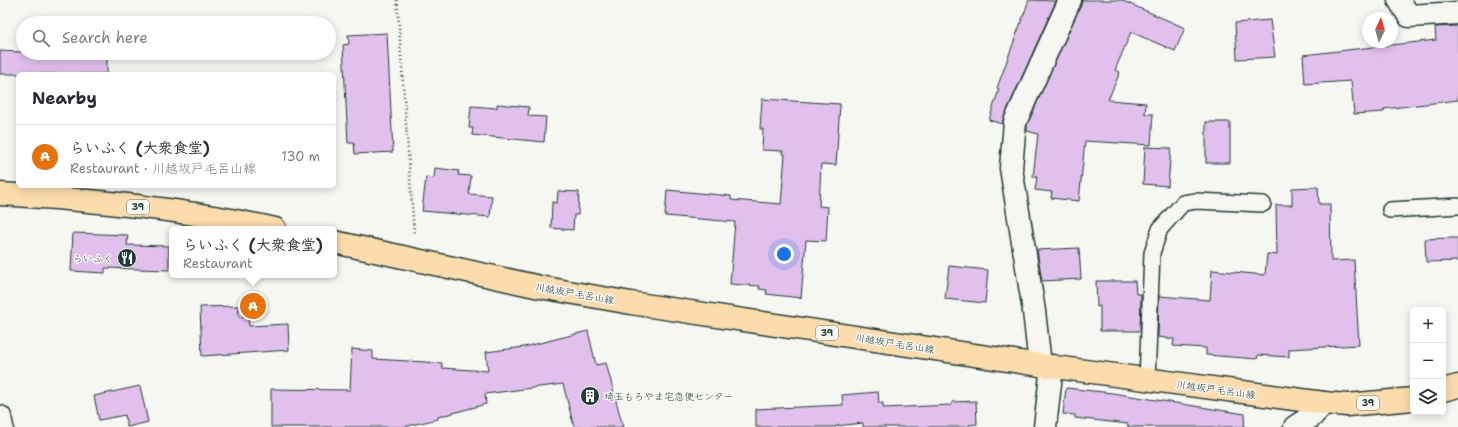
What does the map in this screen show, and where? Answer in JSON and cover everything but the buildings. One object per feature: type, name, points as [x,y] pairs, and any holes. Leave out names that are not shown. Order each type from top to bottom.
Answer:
[{"type":"main road","name":"39","points":[[0,194],[99,201],[180,212],[258,226]]},
{"type":"main road","name":"川越坂戸毛呂山線","points":[[337,243],[540,287],[631,303],[1147,380],[1311,418],[1347,405],[1410,399]]},
{"type":"main road","points":[[1446,389],[1458,386]]},
{"type":"street","points":[[1046,427],[1046,365],[1034,311],[1011,168],[1015,122],[1070,0]]},
{"type":"street","points":[[1398,0],[1409,16],[1458,13]]},
{"type":"street","points":[[0,416],[2,427]]},
{"type":"lane","points":[[1147,380],[1152,253],[1160,228],[1183,203],[1196,201],[1263,204]]},
{"type":"lane","points":[[1390,210],[1458,206]]},
{"type":"path","points":[[397,0],[416,260]]},
{"type":"place","name":"らいふく","points":[[127,258]]},
{"type":"place","name":"らいふく (大衆食堂)","points":[[253,306]]},
{"type":"place","name":"埼玉もろやま宅急便センター","points":[[590,396]]}]
